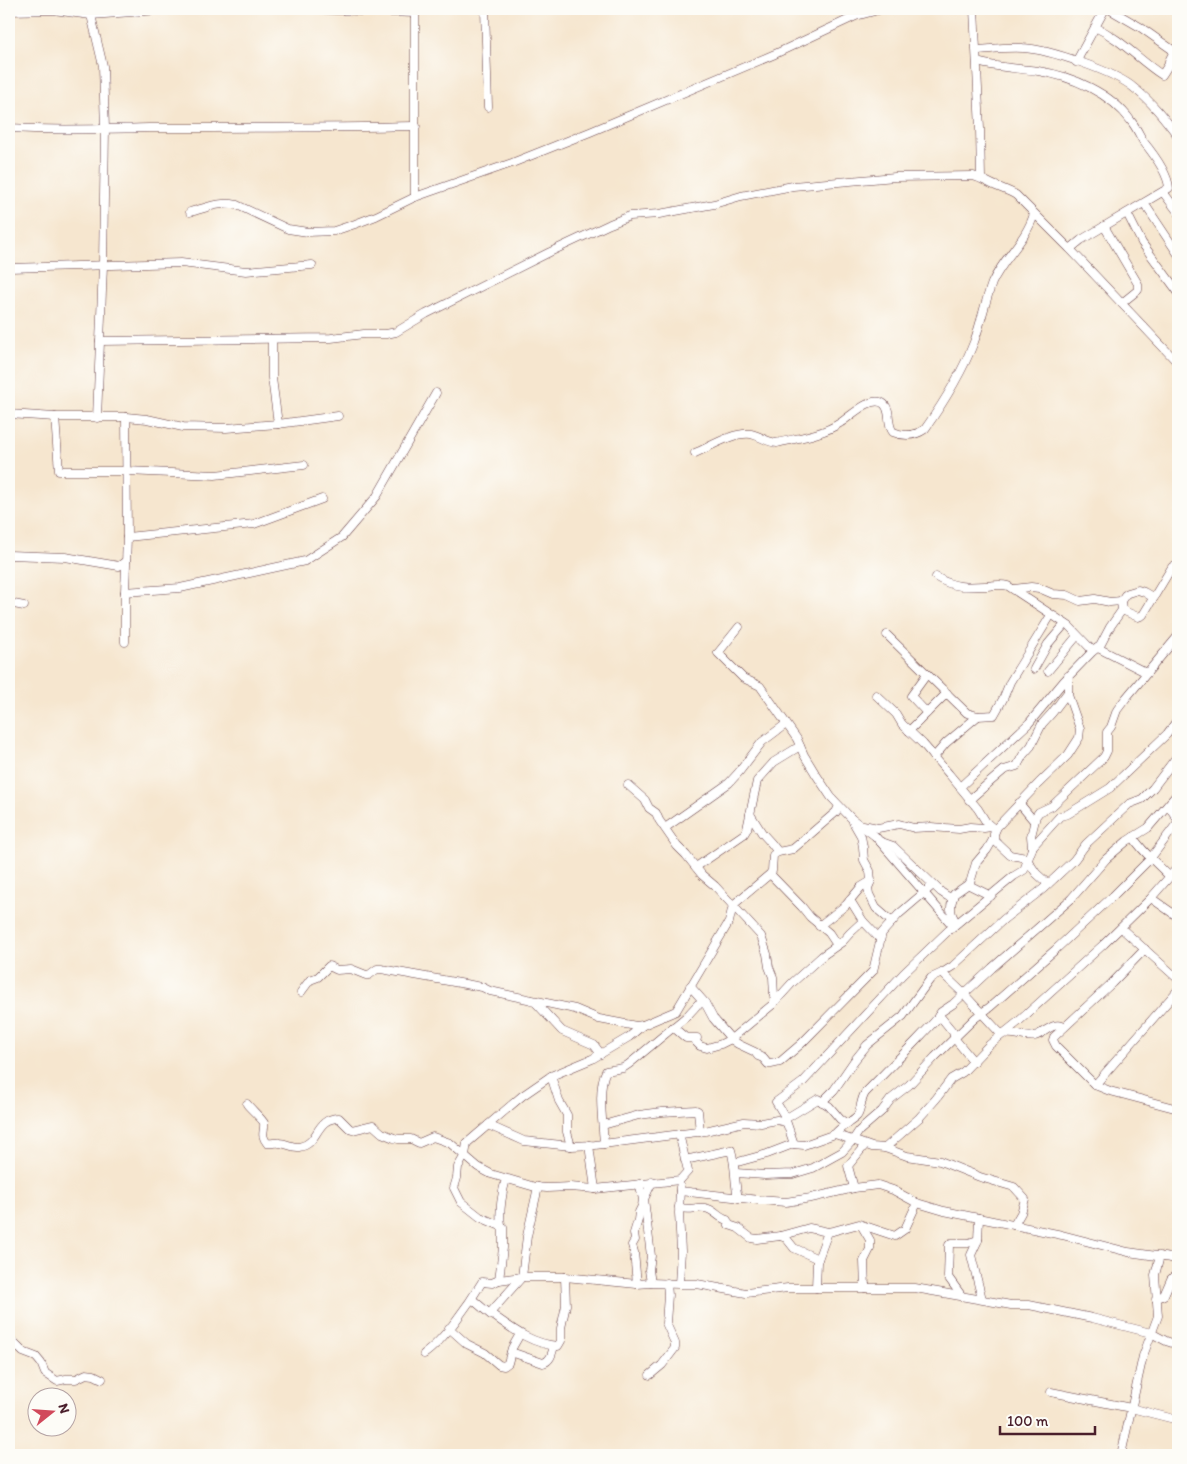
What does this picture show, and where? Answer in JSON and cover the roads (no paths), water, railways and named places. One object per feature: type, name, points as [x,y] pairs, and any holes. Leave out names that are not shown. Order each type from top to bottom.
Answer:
[{"type":"street","points":[[9,11],[44,10],[91,15],[173,9]]},
{"type":"street","points":[[309,9],[415,11],[415,197]]},
{"type":"street","points":[[485,9],[488,107]]},
{"type":"street","points":[[190,212],[228,203],[237,205],[288,229],[328,232],[355,224],[415,197],[503,166],[590,132],[776,54],[856,16],[882,9]]},
{"type":"street","points":[[974,9],[981,178]]},
{"type":"street","points":[[1076,62],[1105,9]]},
{"type":"street","points":[[1095,28],[1106,32],[1116,39],[1162,76],[1176,52],[1140,27],[1109,9]]},
{"type":"street","points":[[91,15],[103,66],[105,129],[103,265],[97,418]]},
{"type":"street","points":[[977,50],[1024,48],[1058,56],[1114,76],[1134,87],[1178,136]]},
{"type":"street","points":[[977,62],[1059,76],[1094,90],[1109,99],[1131,120],[1168,181],[1169,188],[1081,240],[1070,250]]},
{"type":"street","points":[[9,128],[46,130],[416,126]]},
{"type":"street","points":[[100,341],[331,338],[364,334],[386,334],[396,332],[426,314],[541,256],[630,216],[659,214],[714,204],[741,196],[793,186],[894,177],[972,176],[981,178],[994,186],[1016,195],[1178,363]]},
{"type":"street","points":[[1163,192],[1178,212]]},
{"type":"street","points":[[1144,203],[1178,254]]},
{"type":"street","points":[[1126,213],[1142,243],[1178,292]]},
{"type":"street","points":[[695,453],[742,434],[752,434],[769,442],[777,443],[829,430],[860,408],[876,401],[882,402],[886,406],[888,424],[893,432],[899,435],[918,434],[925,429],[959,377],[974,342],[993,282],[1001,267],[1030,228],[1034,214]]},
{"type":"street","points":[[1104,226],[1138,284],[1138,290],[1122,303]]},
{"type":"street","points":[[9,268],[181,263],[246,271],[312,265]]},
{"type":"street","points":[[272,339],[272,378],[278,424]]},
{"type":"street","points":[[125,592],[180,588],[305,561],[342,537],[377,496],[436,393]]},
{"type":"street","points":[[9,414],[147,419],[183,427],[206,428],[278,424],[338,416]]},
{"type":"street","points":[[55,417],[59,471],[127,471],[215,475],[304,465]]},
{"type":"street","points":[[125,642],[127,536],[126,418]]},
{"type":"street","points":[[127,536],[254,524],[322,500]]},
{"type":"street","points":[[9,555],[65,557],[119,566],[126,561]]},
{"type":"street","points":[[116,565],[126,573]]},
{"type":"street","points":[[1122,610],[1139,617],[1147,610],[1175,565]]},
{"type":"street","points":[[936,577],[951,585],[973,587],[1005,585],[1014,589],[1070,627],[1077,636],[1095,650],[1147,673]]},
{"type":"street","points":[[1014,589],[1039,588],[1053,594],[1067,595],[1080,601],[1095,599],[1110,602],[1122,601]]},
{"type":"street","points":[[960,787],[1029,724],[1068,676],[1095,650],[1122,610],[1122,601],[1128,593],[1135,590],[1141,591],[1154,598]]},
{"type":"street","points":[[9,603],[24,606]]},
{"type":"street","points":[[887,635],[967,713],[978,716],[991,716],[996,712],[1004,699],[1010,682],[1051,615]]},
{"type":"street","points":[[1034,669],[1048,644],[1065,624]]},
{"type":"street","points":[[739,627],[718,653],[743,678],[760,686],[797,739],[821,783],[839,806],[878,840],[955,925]]},
{"type":"street","points":[[1048,671],[1077,636]]},
{"type":"street","points":[[1032,848],[1031,836],[1034,821],[1039,812],[1052,806],[1104,757],[1107,751],[1107,732],[1118,710],[1178,636]]},
{"type":"street","points":[[926,674],[911,696],[927,713]]},
{"type":"street","points":[[855,821],[874,828],[896,824],[914,828],[993,828],[1068,755],[1079,738],[1080,729],[1068,692],[1068,676]]},
{"type":"street","points":[[969,800],[1004,770],[1017,766],[1023,755],[1032,746],[1042,724],[1068,692]]},
{"type":"street","points":[[910,731],[947,693]]},
{"type":"street","points":[[876,696],[896,714],[902,724],[934,756],[993,828],[993,839],[976,863],[972,882],[956,892],[952,898],[950,912],[955,925]]},
{"type":"street","points":[[934,756],[946,742],[978,716]]},
{"type":"street","points":[[794,1144],[786,1120],[776,1102],[803,1082],[903,974],[955,925],[1014,876],[1024,870],[1032,848],[1060,816],[1068,814],[1105,791],[1120,779],[1162,740],[1178,719]]},
{"type":"street","points":[[665,828],[729,783],[762,742],[786,724]]},
{"type":"street","points":[[696,868],[744,834],[747,829],[757,781],[774,762],[800,746]]},
{"type":"street","points":[[822,1102],[834,1090],[867,1045],[903,1016],[931,978],[942,973],[1048,884],[1074,860],[1081,848],[1115,816],[1129,804],[1142,799],[1153,788],[1178,755]]},
{"type":"street","points":[[628,785],[656,813],[677,846],[686,854],[696,868],[749,921],[763,940],[773,977],[775,1001]]},
{"type":"street","points":[[734,1163],[794,1144],[804,1146],[835,1134],[859,1114],[860,1103],[865,1093],[944,1010],[1070,899],[1106,859],[1133,837],[1148,828],[1178,794]]},
{"type":"street","points":[[1019,803],[1034,821]]},
{"type":"street","points":[[736,1173],[793,1174],[823,1164],[842,1152],[859,1131],[909,1085],[935,1057],[982,1013],[1055,950],[1150,859],[1178,821],[1168,805]]},
{"type":"street","points":[[301,992],[310,980],[318,977],[330,965],[337,970],[350,969],[366,975],[377,969],[482,987],[490,991],[575,1009],[599,1018],[636,1026],[643,1025],[676,1011],[729,922],[733,906],[772,871],[773,855],[793,849],[836,812],[839,806]]},
{"type":"street","points":[[750,814],[762,833],[778,852]]},
{"type":"street","points":[[855,821],[864,847],[864,860],[870,871],[871,880],[868,891],[876,908],[892,922]]},
{"type":"street","points":[[1133,837],[1150,859],[1161,866],[1169,876]]},
{"type":"street","points":[[993,839],[1008,854],[1028,860],[1036,873],[1048,884]]},
{"type":"street","points":[[878,840],[893,846],[933,885],[952,898]]},
{"type":"street","points":[[885,1148],[919,1118],[951,1079],[974,1062],[989,1045],[1069,977],[1121,928],[1178,867]]},
{"type":"street","points":[[770,874],[819,926],[829,933],[837,945]]},
{"type":"street","points":[[819,926],[846,905],[861,887],[871,880]]},
{"type":"street","points":[[690,986],[731,1039],[739,1045],[756,1052],[768,1064],[783,1061],[872,971],[882,933],[933,885]]},
{"type":"street","points":[[969,885],[991,896]]},
{"type":"street","points":[[1151,898],[1178,917]]},
{"type":"street","points":[[850,900],[864,921],[880,938]]},
{"type":"street","points":[[673,1028],[686,1038],[697,1038],[696,1042],[700,1046],[707,1048],[722,1044],[731,1039],[775,1001],[792,982],[864,921]]},
{"type":"street","points":[[1121,928],[1178,979]]},
{"type":"street","points":[[1145,949],[1112,983],[1054,1036],[1054,1040],[1056,1046],[1095,1085],[1110,1091],[1178,1109]]},
{"type":"street","points":[[942,973],[982,1013],[994,1028],[1003,1034],[1032,1036],[1042,1033],[1051,1027],[1061,1025],[1064,1027]]},
{"type":"street","points":[[1095,1085],[1178,990]]},
{"type":"street","points":[[530,999],[562,1031],[594,1045],[601,1054]]},
{"type":"street","points":[[604,1144],[601,1084],[606,1071],[622,1068],[629,1064],[687,1016],[698,1004],[705,1003]]},
{"type":"street","points":[[939,1015],[953,1032],[955,1039],[974,1062]]},
{"type":"street","points":[[501,1225],[480,1217],[461,1202],[454,1188],[458,1167],[465,1156],[467,1143],[522,1096],[551,1076],[580,1065],[601,1054],[629,1037],[643,1025]]},
{"type":"street","points":[[551,1076],[559,1101],[567,1115],[567,1132],[571,1146]]},
{"type":"street","points":[[488,1125],[524,1141],[571,1146],[604,1144],[700,1132],[744,1122],[760,1123],[786,1120],[818,1099],[830,1106],[840,1119],[846,1123]]},
{"type":"street","points":[[247,1104],[256,1116],[263,1120],[262,1134],[265,1141],[271,1144],[280,1142],[298,1148],[304,1146],[313,1138],[323,1123],[337,1118],[341,1119],[352,1130],[373,1125],[385,1134],[398,1139],[411,1139],[419,1144],[435,1137],[450,1143],[478,1167],[491,1174],[538,1187],[595,1189],[680,1180]]},
{"type":"street","points":[[603,1125],[639,1115],[696,1110],[698,1112],[700,1132]]},
{"type":"street","points":[[679,1134],[688,1171],[680,1180],[681,1251],[679,1284]]},
{"type":"street","points":[[835,1134],[872,1147],[885,1148],[907,1156],[940,1161],[980,1177],[1014,1187],[1025,1199],[1021,1213],[1014,1225]]},
{"type":"street","points":[[589,1145],[595,1189]]},
{"type":"street","points":[[854,1188],[848,1166],[865,1145]]},
{"type":"street","points":[[685,1160],[729,1149],[736,1173],[738,1198]]},
{"type":"street","points":[[499,1280],[503,1240],[503,1227],[500,1215],[506,1179]]},
{"type":"street","points":[[651,1282],[644,1199],[652,1182]]},
{"type":"street","points":[[637,1284],[632,1245],[635,1240],[634,1233],[642,1206],[639,1184]]},
{"type":"street","points":[[680,1191],[792,1202],[854,1188],[878,1185],[887,1187],[917,1203],[944,1211],[1062,1235],[1128,1252],[1178,1259]]},
{"type":"street","points":[[490,1313],[522,1277],[527,1236],[538,1187]]},
{"type":"street","points":[[679,1207],[686,1210],[703,1207],[711,1210],[722,1219],[727,1220],[730,1225],[757,1239],[780,1236],[809,1228],[828,1232],[855,1225],[898,1236],[905,1229],[917,1203]]},
{"type":"street","points":[[979,1218],[978,1240],[972,1255],[982,1299]]},
{"type":"street","points":[[861,1225],[870,1240],[870,1249],[864,1261],[864,1288]]},
{"type":"street","points":[[816,1288],[818,1258],[828,1232]]},
{"type":"street","points":[[780,1236],[786,1238],[794,1248],[818,1258]]},
{"type":"street","points":[[961,1295],[948,1277],[949,1245],[950,1243],[968,1243],[978,1240]]},
{"type":"street","points":[[1121,1455],[1144,1356],[1158,1316],[1154,1275],[1160,1256]]},
{"type":"street","points":[[1156,1299],[1164,1295],[1171,1279],[1178,1273]]},
{"type":"street","points":[[424,1354],[433,1347],[449,1328],[472,1299],[482,1282],[492,1283],[499,1280],[522,1277],[565,1277],[637,1284],[651,1282],[698,1284],[746,1293],[788,1288],[916,1288],[1011,1305],[1029,1305],[1151,1333],[1178,1345]]},
{"type":"street","points":[[472,1299],[491,1315],[490,1313],[520,1334],[537,1343],[558,1346],[561,1341],[561,1328],[566,1310],[565,1277]]},
{"type":"street","points":[[650,1375],[662,1365],[675,1348],[675,1342],[666,1323],[667,1283]]},
{"type":"street","points":[[449,1328],[467,1344],[485,1353],[499,1365],[504,1366],[508,1363],[512,1348],[520,1334]]},
{"type":"street","points":[[9,1338],[23,1352],[37,1358],[45,1373],[56,1381],[76,1379],[86,1374],[94,1375],[102,1380]]},
{"type":"street","points":[[511,1352],[543,1363],[549,1361],[554,1346]]},
{"type":"street","points":[[1052,1392],[1131,1408],[1178,1420]]}]
